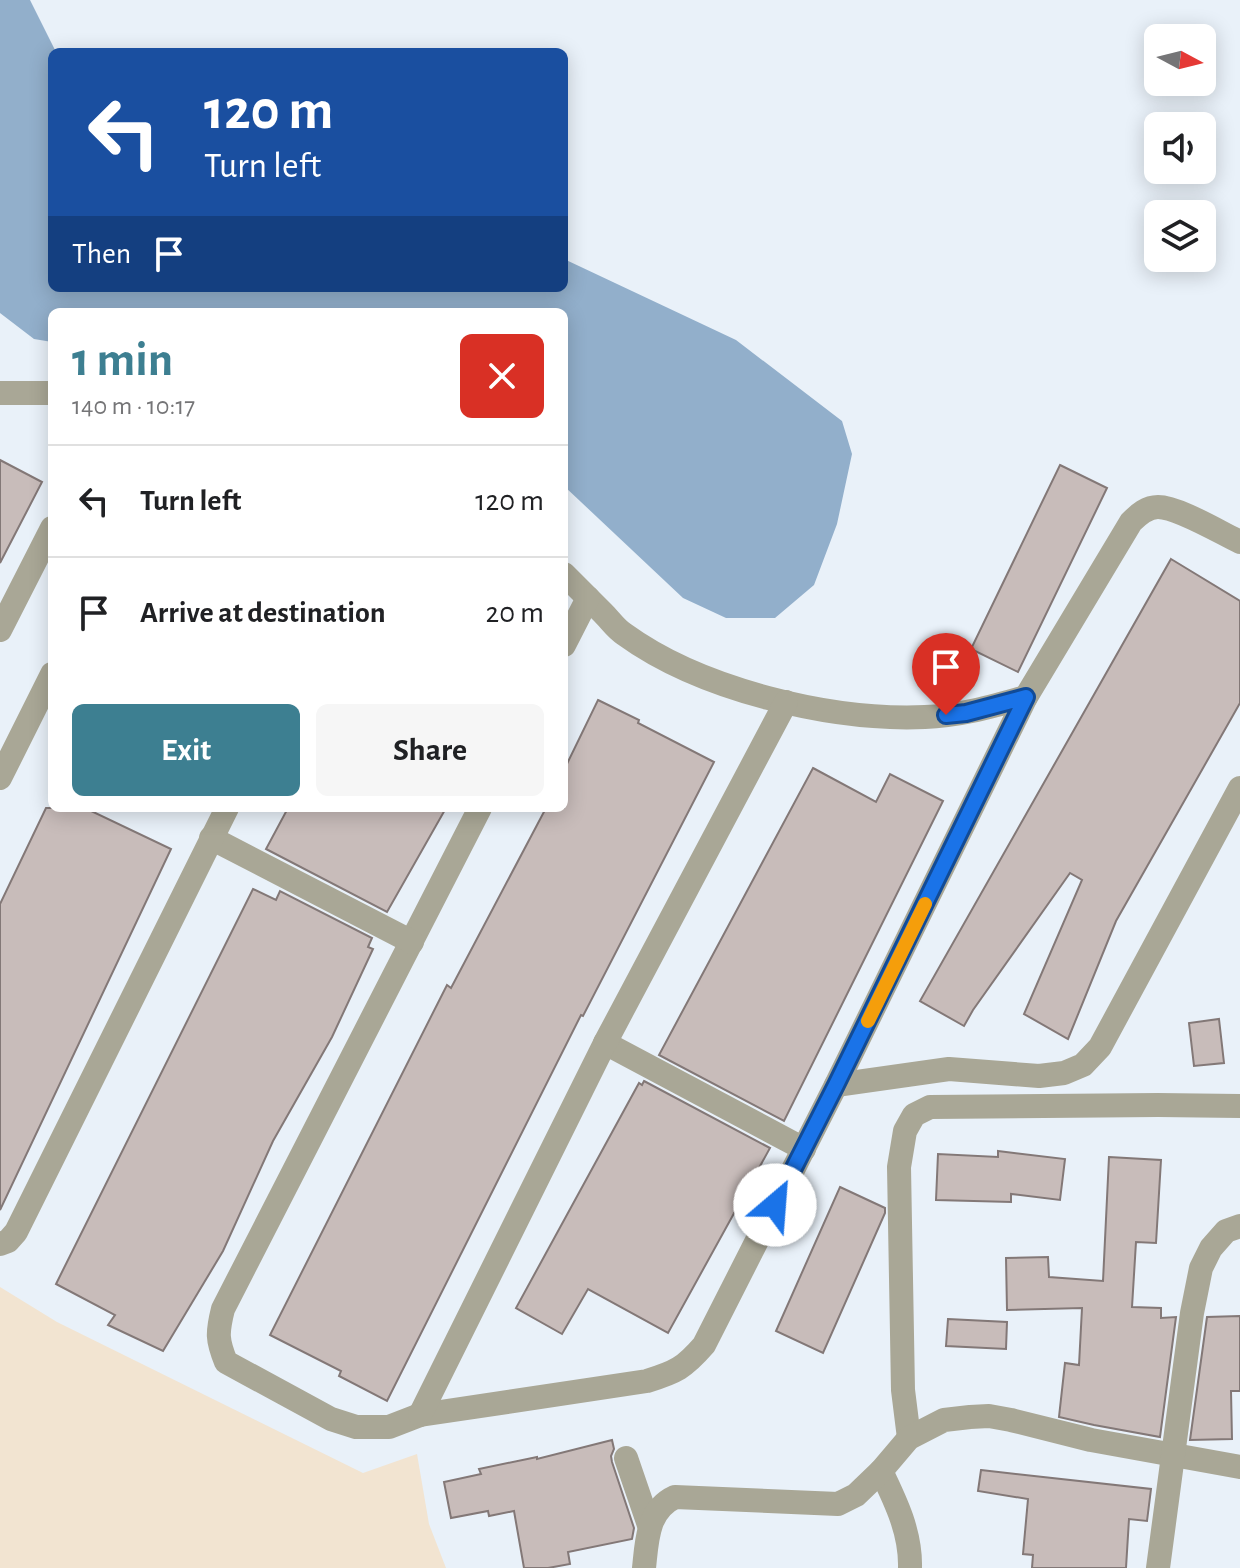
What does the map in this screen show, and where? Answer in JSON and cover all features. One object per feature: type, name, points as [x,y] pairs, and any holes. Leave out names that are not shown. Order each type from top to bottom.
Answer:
[{"type":"street","points":[[0,393],[48,393]]},
{"type":"street","points":[[478,812],[223,1309],[217,1331],[226,1362],[331,1419],[356,1427],[389,1427],[420,1415],[647,1381],[673,1373],[689,1362],[704,1345],[804,1149],[1026,697],[1131,522],[1143,511],[1156,507],[1170,509],[1240,542]]},
{"type":"street","points":[[0,630],[48,536]]},
{"type":"street","points":[[568,578],[622,633],[655,653],[731,687],[786,702],[886,717],[926,717],[966,713],[1026,697]]},
{"type":"street","points":[[568,637],[588,598]]},
{"type":"street","points":[[0,778],[48,682]]},
{"type":"street","points":[[420,1415],[605,1043],[786,702]]},
{"type":"street","points":[[836,1085],[949,1069],[1039,1076],[1064,1073],[1083,1065],[1100,1047],[1240,788]]},
{"type":"street","points":[[0,1244],[16,1232],[225,812]]},
{"type":"street","points":[[211,838],[412,942]]},
{"type":"street","points":[[605,1043],[804,1149]]},
{"type":"street","points":[[909,1438],[903,1390],[899,1167],[905,1131],[914,1115],[930,1107],[1240,1106]]},
{"type":"street","points":[[1158,1568],[1192,1313],[1201,1268],[1211,1248],[1226,1231],[1240,1226]]},
{"type":"street","points":[[649,1525],[665,1501],[675,1497],[838,1504],[856,1495],[909,1438],[944,1420],[989,1416],[1091,1440],[1240,1467]]},
{"type":"street","points":[[626,1458],[649,1525],[644,1568]]},
{"type":"street","points":[[881,1471],[906,1529],[910,1568]]},
{"type":"shaded area","points":[[0,1287],[57,1322],[363,1473],[417,1454],[429,1524],[446,1568],[0,1568]]},
{"type":"water","points":[[0,0],[30,0],[54,48],[48,48],[48,292],[568,292],[568,261],[736,340],[842,421],[852,454],[837,524],[814,585],[775,618],[726,618],[683,598],[568,490],[568,308],[48,308],[48,341],[34,339],[0,313]]},
{"type":"building","points":[[0,460],[42,482],[0,563]]},
{"type":"building","points":[[1060,465],[1107,488],[1018,672],[971,649]]},
{"type":"building","points":[[1171,559],[1240,601],[1240,703],[1116,921],[1068,1039],[1024,1014],[1082,880],[1070,873],[964,1026],[920,1001]]},
{"type":"building","points":[[598,700],[714,762],[581,1015],[387,1401],[339,1376],[341,1371],[270,1335],[447,985],[451,988],[544,812],[568,812],[568,762]]},
{"type":"building","points":[[813,768],[876,802],[890,774],[943,801],[784,1121],[659,1055]]},
{"type":"building","points":[[46,808],[48,812],[93,812],[171,849],[0,1210],[0,904]]},
{"type":"building","points":[[286,812],[444,812],[387,912],[266,849]]},
{"type":"building","points":[[253,889],[276,900],[280,891],[372,938],[368,947],[373,949],[332,1037],[273,1141],[223,1251],[163,1351],[108,1325],[115,1315],[56,1284]]},
{"type":"building","points":[[1219,1019],[1224,1063],[1194,1066],[1189,1023]]},
{"type":"building","points":[[644,1081],[770,1148],[668,1333],[588,1289],[562,1334],[516,1308],[639,1083],[642,1085]]},
{"type":"building","points":[[998,1151],[1065,1159],[1060,1200],[1011,1194],[1011,1202],[936,1200],[938,1154],[998,1157]]},
{"type":"building","points":[[1109,1157],[1161,1160],[1156,1243],[1136,1242],[1132,1307],[1161,1308],[1161,1318],[1176,1317],[1160,1437],[1059,1417],[1065,1363],[1079,1365],[1082,1308],[1007,1310],[1006,1258],[1048,1257],[1049,1277],[1103,1281]]},
{"type":"building","points":[[840,1187],[885,1208],[885,1213],[823,1353],[776,1331]]},
{"type":"building","points":[[1240,1316],[1240,1391],[1231,1391],[1232,1439],[1190,1440],[1207,1317]]},
{"type":"building","points":[[948,1319],[1007,1322],[1006,1349],[946,1346]]},
{"type":"building","points":[[612,1440],[612,1462],[634,1528],[632,1539],[568,1552],[570,1564],[524,1568],[514,1511],[489,1516],[488,1511],[451,1518],[444,1482],[481,1474],[479,1469],[537,1459]]},
{"type":"building","points":[[981,1470],[1151,1489],[1147,1521],[1129,1519],[1126,1568],[1032,1568],[1033,1555],[1023,1554],[1028,1499],[978,1491]]},
{"type":"slow traffic","points":[[868,1021],[925,904]]},
{"type":"route","points":[[775,1205],[1026,697],[966,713],[946,715]]}]
